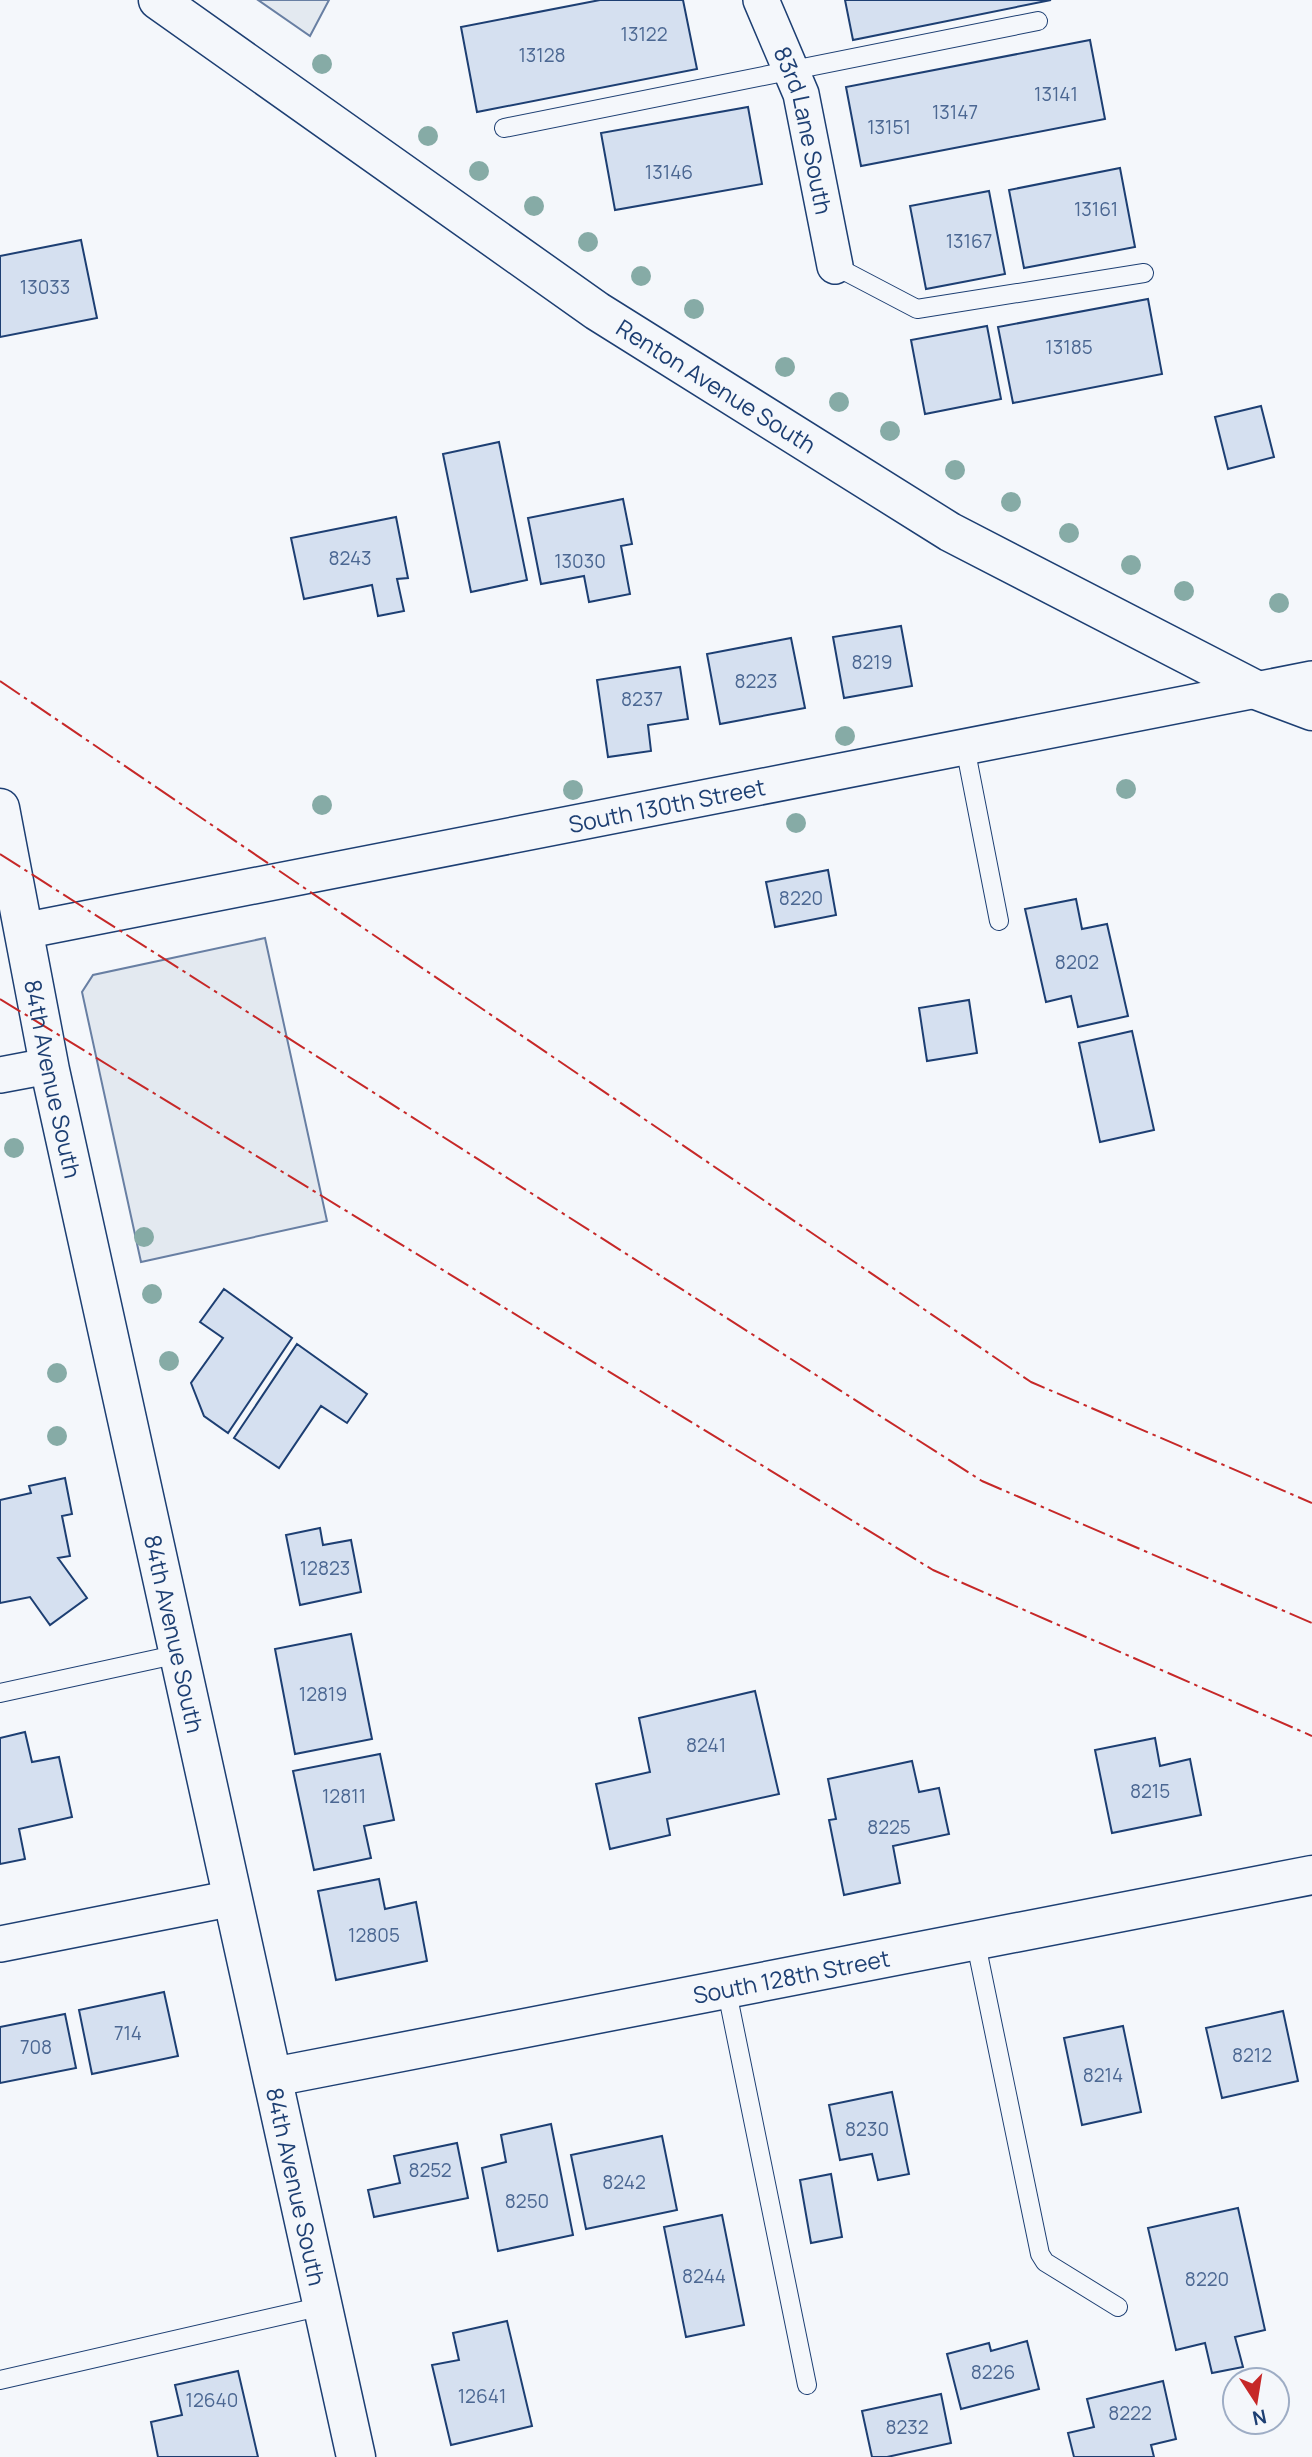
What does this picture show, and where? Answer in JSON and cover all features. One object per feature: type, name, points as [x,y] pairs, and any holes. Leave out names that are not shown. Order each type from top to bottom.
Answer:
[{"type":"street","name":"Renton Avenue South","points":[[159,0],[609,318],[950,532],[1256,690],[1312,712]]},
{"type":"street","name":"83rd Lane South","points":[[761,0],[801,94],[835,267]]},
{"type":"street","name":"South 130th Street","points":[[23,931],[1312,679]]},
{"type":"street","name":"84th Avenue South","points":[[0,808],[50,1070],[356,2457]]},
{"type":"street","points":[[0,1075],[48,1066],[50,1070]]},
{"type":"street","name":"South 128th Street","points":[[272,2077],[1312,1875]]},
{"type":"street","points":[[0,1944],[233,1898]]},
{"type":"lane","points":[[504,128],[1038,21]]},
{"type":"lane","points":[[835,267],[917,309],[1144,273]]},
{"type":"lane","points":[[965,747],[999,921]]},
{"type":"lane","points":[[0,1693],[179,1654]]},
{"type":"lane","points":[[975,1939],[1040,2254],[1045,2262],[1118,2307]]},
{"type":"lane","points":[[726,1987],[807,2385]]},
{"type":"lane","points":[[0,2380],[323,2306]]},
{"type":"shaded area","points":[[258,0],[329,0],[310,36]]},
{"type":"shaded area","points":[[265,938],[327,1221],[141,1262],[82,992],[93,975]]},
{"type":"building","points":[[600,0],[683,0],[697,69],[477,112],[461,27]]},
{"type":"building","points":[[845,0],[1051,0],[853,40]]},
{"type":"building","points":[[1090,40],[1105,119],[861,166],[846,87]]},
{"type":"building","points":[[748,107],[762,184],[615,210],[601,133]]},
{"type":"building","points":[[1120,168],[1135,247],[1024,268],[1009,190]]},
{"type":"building","points":[[989,191],[1005,274],[926,289],[910,206]]},
{"type":"building","points":[[81,240],[97,318],[0,337],[0,256]]},
{"type":"building","points":[[1148,299],[1162,374],[1013,403],[998,327]]},
{"type":"building","points":[[987,326],[1001,399],[925,414],[911,340]]},
{"type":"building","points":[[1261,406],[1274,457],[1228,469],[1215,417]]},
{"type":"building","points":[[499,442],[527,580],[471,592],[443,454]]},
{"type":"building","points":[[623,499],[632,544],[621,546],[630,594],[589,602],[584,576],[541,584],[528,518]]},
{"type":"building","points":[[396,517],[408,578],[397,579],[404,611],[378,616],[372,585],[304,599],[291,538]]},
{"type":"building","points":[[901,626],[912,686],[844,698],[833,637]]},
{"type":"building","points":[[791,638],[805,708],[720,724],[707,654]]},
{"type":"building","points":[[680,667],[688,719],[648,725],[651,751],[608,757],[597,680]]},
{"type":"building","points":[[828,870],[836,915],[775,927],[766,882]]},
{"type":"building","points":[[1076,899],[1082,929],[1107,924],[1128,1016],[1078,1027],[1071,996],[1046,1002],[1025,909]]},
{"type":"building","points":[[969,1000],[977,1053],[927,1061],[919,1008]]},
{"type":"building","points":[[1132,1031],[1154,1130],[1100,1142],[1079,1043]]},
{"type":"building","points":[[224,1289],[292,1338],[228,1433],[204,1416],[191,1383],[223,1338],[200,1322]]},
{"type":"building","points":[[297,1344],[367,1394],[347,1423],[321,1406],[279,1468],[234,1438]]},
{"type":"building","points":[[65,1478],[72,1514],[62,1516],[70,1556],[58,1558],[87,1598],[50,1625],[30,1597],[0,1603],[0,1500],[31,1493],[29,1486]]},
{"type":"building","points":[[320,1528],[323,1545],[351,1540],[361,1592],[300,1605],[286,1535]]},
{"type":"building","points":[[351,1634],[372,1739],[295,1754],[275,1649]]},
{"type":"building","points":[[755,1691],[779,1794],[667,1819],[670,1835],[610,1849],[596,1784],[650,1772],[639,1718]]},
{"type":"building","points":[[25,1732],[32,1762],[59,1757],[72,1817],[19,1829],[25,1859],[0,1864],[0,1738]]},
{"type":"building","points":[[1155,1738],[1160,1766],[1190,1759],[1201,1815],[1112,1833],[1095,1750]]},
{"type":"building","points":[[380,1754],[394,1820],[364,1826],[371,1858],[314,1870],[293,1771]]},
{"type":"building","points":[[912,1761],[919,1792],[939,1788],[949,1834],[893,1846],[900,1883],[844,1895],[829,1820],[836,1819],[828,1779]]},
{"type":"building","points":[[379,1879],[385,1909],[416,1902],[427,1961],[336,1980],[318,1891]]},
{"type":"building","points":[[164,1992],[178,2056],[92,2074],[79,2010]]},
{"type":"building","points":[[1283,2011],[1298,2081],[1222,2098],[1206,2028]]},
{"type":"building","points":[[65,2014],[76,2068],[0,2083],[0,2027]]},
{"type":"building","points":[[1123,2026],[1141,2112],[1082,2125],[1064,2038]]},
{"type":"building","points":[[892,2092],[909,2174],[878,2180],[872,2154],[840,2160],[829,2105]]},
{"type":"building","points":[[551,2124],[573,2235],[498,2251],[482,2168],[506,2162],[501,2135]]},
{"type":"building","points":[[662,2136],[677,2210],[586,2229],[571,2155]]},
{"type":"building","points":[[457,2143],[468,2198],[374,2217],[368,2190],[400,2183],[394,2156]]},
{"type":"building","points":[[831,2174],[842,2237],[811,2243],[800,2180]]},
{"type":"building","points":[[1238,2208],[1265,2330],[1235,2337],[1243,2366],[1221,2366],[1221,2371],[1212,2373],[1205,2343],[1176,2350],[1148,2228]]},
{"type":"building","points":[[722,2215],[744,2325],[686,2337],[664,2227]]},
{"type":"building","points":[[507,2321],[532,2426],[451,2445],[432,2365],[459,2360],[453,2333]]},
{"type":"building","points":[[1027,2341],[1039,2389],[961,2409],[947,2354],[989,2343],[991,2351]]},
{"type":"building","points":[[238,2371],[258,2457],[158,2457],[151,2422],[182,2415],[175,2385]]},
{"type":"building","points":[[1163,2381],[1176,2439],[1151,2445],[1154,2457],[1074,2457],[1068,2433],[1094,2427],[1087,2399]]},
{"type":"building","points":[[941,2394],[951,2443],[887,2457],[872,2457],[862,2411]]},
{"type":"power","points":[[0,681],[1031,1382],[1312,1503]]},
{"type":"power","points":[[0,854],[982,1481],[1312,1623]]},
{"type":"power","points":[[0,999],[933,1570],[1312,1736]]}]
